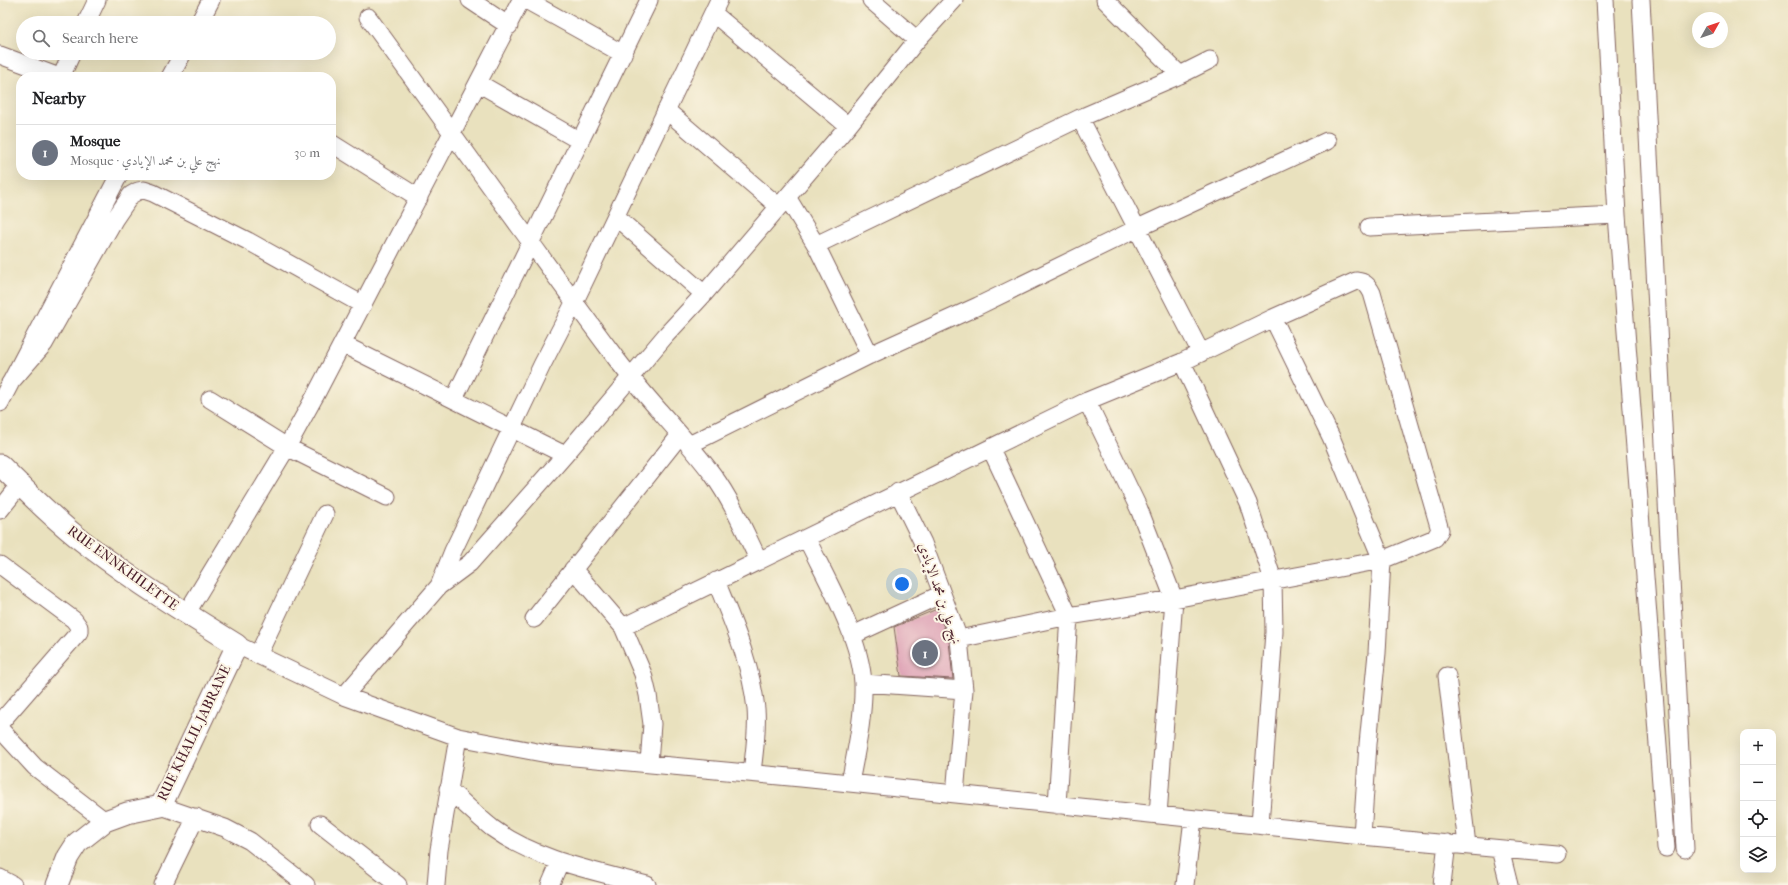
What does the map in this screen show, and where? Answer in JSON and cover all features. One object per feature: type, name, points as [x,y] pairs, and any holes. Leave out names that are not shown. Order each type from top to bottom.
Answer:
[{"type":"street","points":[[89,16],[97,0]]},
{"type":"street","points":[[203,16],[211,0]]},
{"type":"street","points":[[470,0],[509,26]]},
{"type":"street","points":[[186,614],[287,447],[363,305],[509,26],[521,0]]},
{"type":"street","points":[[526,0],[623,54]]},
{"type":"street","points":[[454,399],[649,0]]},
{"type":"street","points":[[871,0],[917,40]]},
{"type":"street","points":[[344,696],[439,586],[470,563],[565,455],[666,335],[704,294],[848,126],[917,40],[954,0]]},
{"type":"street","points":[[1105,0],[1180,74]]},
{"type":"street","points":[[1605,0],[1617,215],[1666,848]]},
{"type":"street","points":[[1641,0],[1685,850]]},
{"type":"street","points":[[439,586],[453,551],[542,365],[616,217],[716,6],[848,126]]},
{"type":"street","points":[[368,17],[530,244],[630,378],[685,440],[714,476],[728,499],[759,561]]},
{"type":"street","points":[[0,55],[46,72]]},
{"type":"street","points":[[62,72],[68,60]]},
{"type":"street","points":[[173,72],[179,60]]},
{"type":"street","points":[[816,245],[1080,118],[1210,60]]},
{"type":"street","points":[[478,83],[580,141]]},
{"type":"street","points":[[666,110],[783,202],[816,245],[870,355]]},
{"type":"street","points":[[1080,118],[1138,228],[1201,354]]},
{"type":"street","points":[[534,619],[573,569],[685,440],[978,306],[1138,228],[1327,141]]},
{"type":"street","points":[[336,146],[419,198]]},
{"type":"street","points":[[0,403],[116,180]]},
{"type":"street","points":[[10,383],[44,344],[114,220],[131,195],[138,191],[144,190],[154,193],[248,241],[363,305]]},
{"type":"street","points":[[1369,227],[1617,215]]},
{"type":"street","points":[[616,217],[704,294]]},
{"type":"street","points":[[623,627],[716,581],[807,539],[898,492],[991,449],[1087,401],[1201,354],[1273,318],[1356,281],[1363,282],[1368,285],[1372,293],[1440,530],[1435,538],[1382,560],[1174,599],[1069,616],[959,639]]},
{"type":"street","points":[[1273,318],[1331,437],[1382,560],[1377,653],[1368,744],[1362,836]]},
{"type":"street","points":[[342,344],[454,399],[512,430],[565,455]]},
{"type":"street","points":[[1182,362],[1248,503],[1273,580],[1274,632],[1260,825]]},
{"type":"street","points":[[210,400],[287,447],[387,497]]},
{"type":"street","points":[[1087,401],[1139,509],[1174,599],[1158,815]]},
{"type":"street","points":[[991,449],[1069,616],[1058,805]]},
{"type":"street","name":"RUE ENNKHILETTE","points":[[0,465],[20,485],[90,547],[186,614],[237,645]]},
{"type":"street","points":[[0,510],[20,485]]},
{"type":"street","name":"نهج علي بن محمد الإيادي","points":[[898,492],[923,543],[959,639],[964,690],[955,794]]},
{"type":"street","points":[[258,655],[325,514]]},
{"type":"street","points":[[807,539],[853,634],[862,683],[859,733],[850,783]]},
{"type":"street","points":[[0,565],[74,620],[79,627],[79,632],[0,722]]},
{"type":"street","points":[[573,569],[623,627],[642,674],[648,695],[652,724],[649,763]]},
{"type":"street","points":[[716,581],[744,650],[752,688],[756,724],[752,773]]},
{"type":"street","points":[[853,634],[942,594]]},
{"type":"street","points":[[237,645],[344,696],[458,737],[554,755],[752,773],[1362,836],[1558,854]]},
{"type":"street","name":"RUE KHALIL JABRANE","points":[[57,885],[68,857],[77,843],[105,821],[127,813],[161,806],[237,645]]},
{"type":"street","points":[[1447,676],[1467,845]]},
{"type":"street","points":[[862,683],[964,690]]},
{"type":"street","points":[[0,729],[35,767],[105,821]]},
{"type":"street","points":[[436,885],[448,789],[458,737]]},
{"type":"street","points":[[448,789],[492,828],[517,842],[560,862],[647,885]]},
{"type":"street","points":[[161,806],[225,828],[250,841],[306,885]]},
{"type":"street","points":[[166,884],[196,817]]},
{"type":"street","points":[[1185,885],[1193,819]]},
{"type":"street","points":[[320,824],[398,885]]},
{"type":"street","points":[[1442,885],[1447,844]]},
{"type":"street","points":[[1500,849],[1509,885]]},
{"type":"street","points":[[550,885],[560,862]]},
{"type":"street","points":[[0,878],[13,885]]},
{"type":"building","points":[[937,609],[949,641],[953,679],[901,676],[894,627]]},
{"type":"place","name":"Mosque","points":[[925,653]]}]
